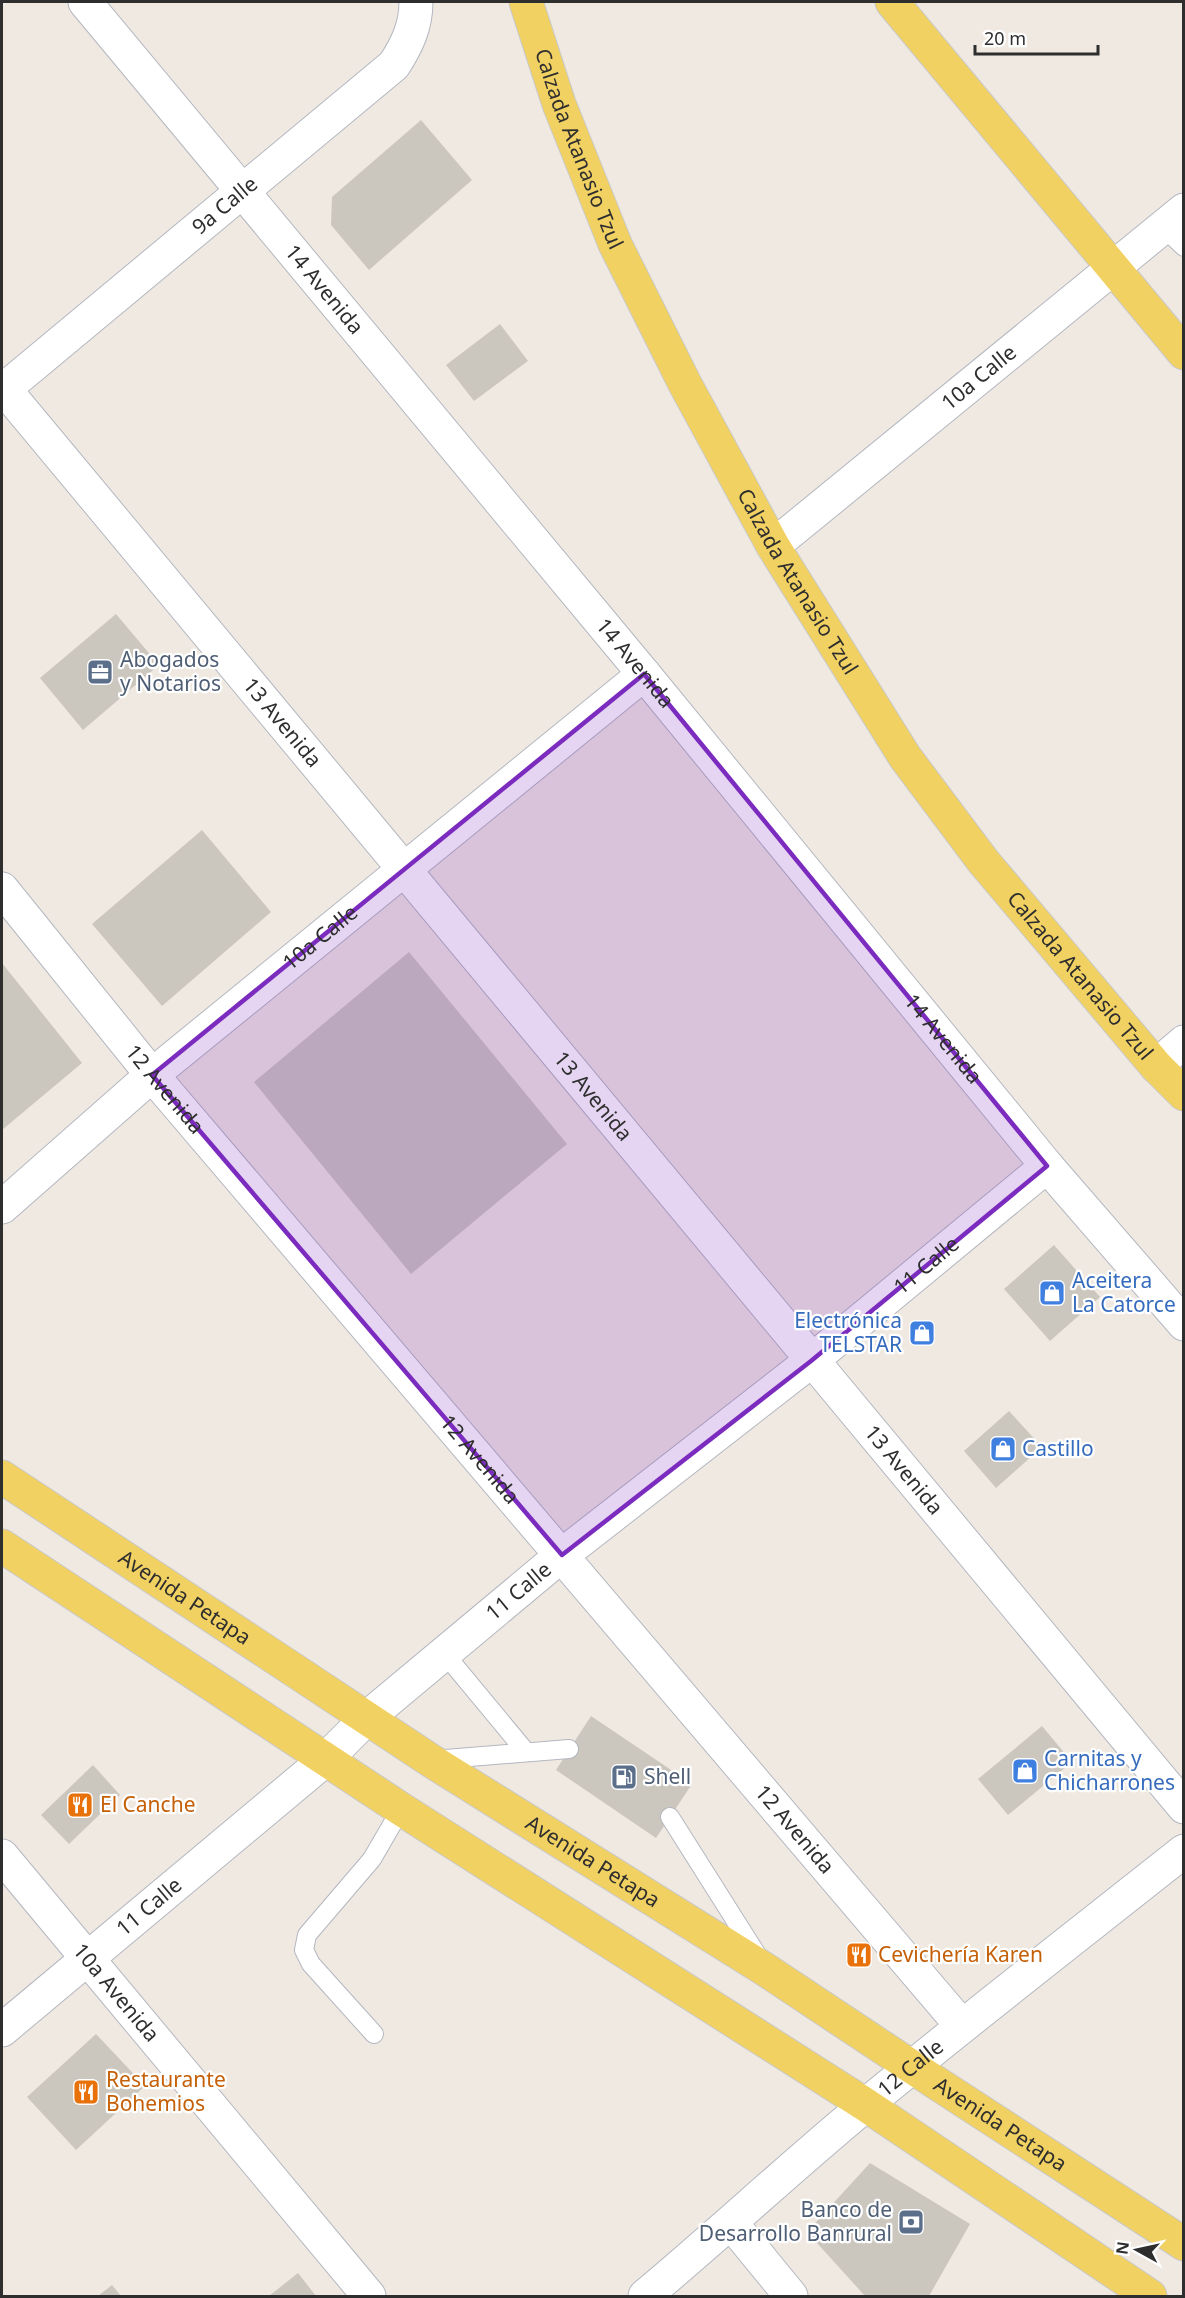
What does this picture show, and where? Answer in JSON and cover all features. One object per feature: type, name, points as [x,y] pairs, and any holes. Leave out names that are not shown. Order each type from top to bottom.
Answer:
[{"type":"main road","name":"Calzada Atanasio Tzul","points":[[526,2],[559,104],[615,244],[686,384],[773,546],[842,659],[912,766],[983,861],[1156,1066],[1184,1094]]},
{"type":"main road","points":[[892,2],[1184,353]]},
{"type":"main road","name":"Avenida Petapa","points":[[2,1477],[430,1760],[766,1970],[1184,2244]]},
{"type":"main road","points":[[2,1546],[401,1809],[866,2105],[1150,2296]]},
{"type":"street","name":"14 Avenida","points":[[85,2],[644,674],[1047,1166],[1184,1324]]},
{"type":"street","name":"9a Calle","points":[[2,389],[394,65],[405,49],[412,30],[416,2]]},
{"type":"street","name":"10a Calle","points":[[773,546],[1113,268],[1177,228]]},
{"type":"street","name":"13 Avenida","points":[[2,389],[1184,1807]]},
{"type":"street","name":"10a Calle","points":[[2,1207],[152,1075],[644,674]]},
{"type":"street","name":"12 Avenida","points":[[2,889],[152,1075],[962,2026]]},
{"type":"street","points":[[1156,1066],[1184,1042]]},
{"type":"street","name":"11 Calle","points":[[2,2030],[326,1759],[368,1717],[562,1555],[811,1361],[1047,1166]]},
{"type":"street","name":"12 Calle","points":[[645,2296],[732,2224],[912,2067],[1184,1851]]},
{"type":"street","name":"10a Avenida","points":[[2,1856],[369,2296]]},
{"type":"street","points":[[732,2224],[791,2296]]},
{"type":"lane","points":[[444,1653],[526,1752]]},
{"type":"lane","points":[[430,1760],[569,1749]]},
{"type":"lane","points":[[374,2034],[311,1964],[304,1950],[307,1935],[372,1859],[401,1809]]},
{"type":"lane","points":[[670,1817],[766,1970]]},
{"type":"highlighted area","points":[[644,674],[1047,1166],[811,1361],[562,1555],[152,1075]]},
{"type":"building","points":[[421,120],[472,180],[369,270],[331,225],[332,197]]},
{"type":"building","points":[[500,324],[528,361],[474,401],[446,365]]},
{"type":"building","name":"Abogados y Notarios","points":[[116,614],[159,665],[83,730],[40,678]]},
{"type":"building","points":[[202,830],[271,912],[162,1006],[92,924]]},
{"type":"building","points":[[409,952],[567,1144],[411,1274],[254,1082]]},
{"type":"building","points":[[2,963],[82,1063],[2,1130]]},
{"type":"building","name":"Aceitera La Catorce","points":[[1054,1245],[1100,1297],[1050,1341],[1004,1289]]},
{"type":"building","name":"Castillo","points":[[1009,1411],[1042,1447],[996,1488],[964,1451]]},
{"type":"building","name":"Shell","points":[[591,1716],[692,1784],[656,1838],[556,1770]]},
{"type":"building","name":"Carnitas y Chicharrones","points":[[1042,1726],[1072,1762],[1008,1815],[978,1779]]},
{"type":"building","name":"El Canche","points":[[93,1765],[120,1795],[69,1844],[41,1815]]},
{"type":"building","name":"Restaurante Bohemios","points":[[96,2034],[145,2086],[76,2150],[27,2097]]},
{"type":"building","points":[[870,2163],[970,2224],[929,2296],[865,2296],[807,2232]]},
{"type":"building","points":[[298,2273],[316,2296],[269,2296]]},
{"type":"building","points":[[112,2285],[121,2296],[98,2296]]},
{"type":"place","name":"Abogados y Notarios","points":[[100,672]]},
{"type":"place","name":"Aceitera La Catorce","points":[[1052,1293]]},
{"type":"place","name":"Electrónica TELSTAR","points":[[922,1333]]},
{"type":"place","name":"Castillo","points":[[1003,1449]]},
{"type":"place","name":"Carnitas y Chicharrones","points":[[1025,1771]]},
{"type":"place","name":"Shell","points":[[624,1777]]},
{"type":"place","name":"El Canche","points":[[80,1805]]},
{"type":"place","name":"Cevichería Karen","points":[[859,1955]]},
{"type":"place","name":"Restaurante Bohemios","points":[[86,2092]]},
{"type":"place","name":"Banco de Desarrollo Banrural","points":[[911,2222]]}]
